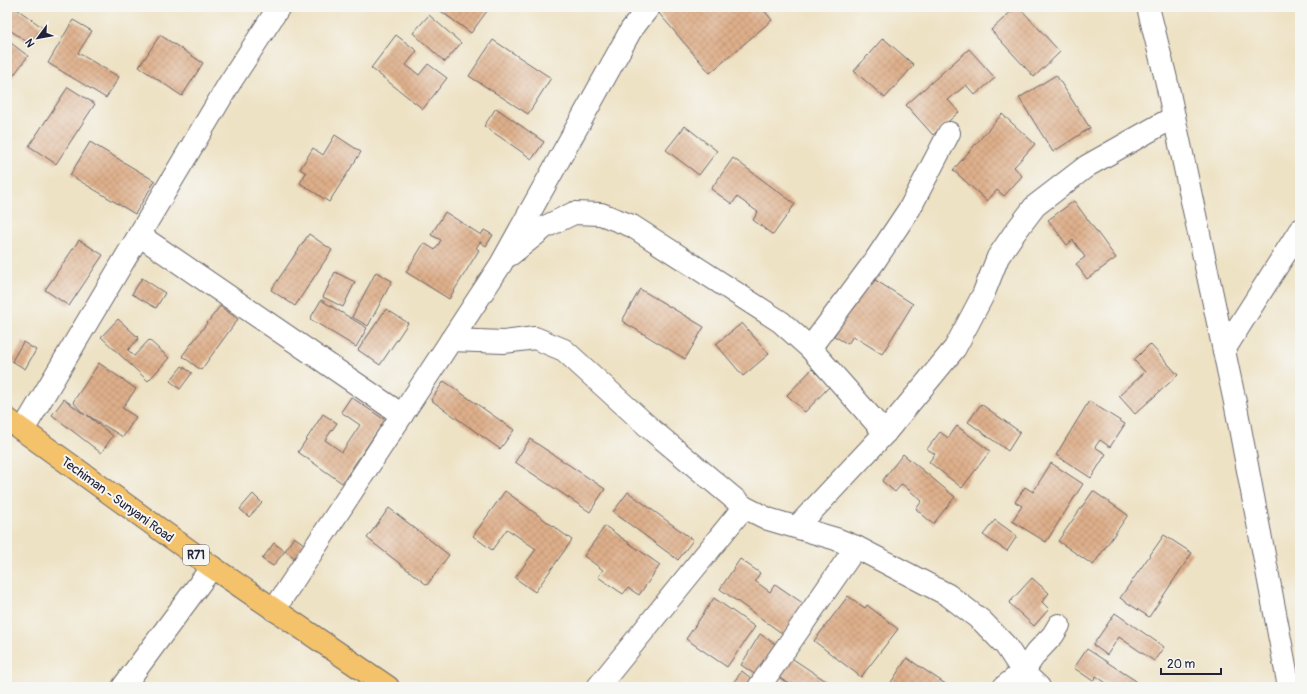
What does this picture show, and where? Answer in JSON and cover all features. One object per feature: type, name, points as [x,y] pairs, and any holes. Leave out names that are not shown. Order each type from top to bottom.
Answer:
[{"type":"main road","name":"Techiman - Sunyani Road","points":[[15,424],[212,567],[388,687]]},
{"type":"street","points":[[15,424],[139,235],[229,84],[279,7]]},
{"type":"street","points":[[274,610],[500,264],[631,30],[649,7]]},
{"type":"street","points":[[1148,7],[1166,79],[1236,407],[1289,687]]},
{"type":"street","points":[[797,527],[885,433],[955,348],[983,295],[998,257],[1035,206],[1086,166],[1174,117]]},
{"type":"street","points":[[810,348],[874,262],[910,208],[949,133]]},
{"type":"street","points":[[500,264],[545,227],[574,213],[601,214],[632,226],[781,322],[810,348],[885,433]]},
{"type":"street","points":[[1224,350],[1300,230]]},
{"type":"street","points":[[139,235],[402,415]]},
{"type":"street","points":[[451,340],[504,342],[536,338],[564,350],[653,431],[744,507],[768,519],[836,539],[856,547],[948,595],[982,621],[1006,646],[1023,672],[1039,687]]},
{"type":"street","points":[[598,687],[744,507]]},
{"type":"street","points":[[759,687],[856,547]]},
{"type":"street","points":[[123,687],[212,567]]},
{"type":"street","points":[[1004,687],[1023,672],[1036,653],[1053,635],[1059,626]]},
{"type":"building","points":[[7,7],[14,7],[42,27],[30,44],[7,28]]},
{"type":"building","points":[[435,7],[490,7],[471,33]]},
{"type":"building","points":[[662,7],[761,7],[772,20],[710,73],[657,11]]},
{"type":"building","points":[[1016,7],[1019,7],[1060,52],[1034,77],[991,30]]},
{"type":"building","points":[[429,15],[461,43],[445,62],[413,33]]},
{"type":"building","points":[[73,20],[92,31],[78,53],[119,77],[106,98],[48,63]]},
{"type":"building","points":[[160,35],[203,63],[182,96],[139,67]]},
{"type":"building","points":[[396,35],[417,51],[406,65],[419,75],[428,64],[447,78],[423,109],[371,68]]},
{"type":"building","points":[[883,38],[914,65],[885,98],[854,71]]},
{"type":"building","points":[[7,40],[28,56],[10,80],[7,77]]},
{"type":"building","points":[[493,40],[551,78],[528,114],[469,76]]},
{"type":"building","points":[[969,49],[995,78],[975,95],[966,85],[948,100],[959,112],[933,135],[906,105]]},
{"type":"building","points":[[1056,75],[1090,128],[1053,152],[1019,98]]},
{"type":"building","points":[[68,87],[95,104],[56,164],[29,146]]},
{"type":"building","points":[[496,108],[544,142],[532,159],[484,126]]},
{"type":"building","points":[[1002,114],[1035,144],[1014,167],[1022,176],[1004,196],[997,190],[987,201],[953,170]]},
{"type":"building","points":[[685,126],[717,151],[699,175],[666,150]]},
{"type":"building","points":[[335,135],[361,152],[329,202],[300,183],[306,173],[300,169],[313,148],[323,155]]},
{"type":"building","points":[[90,142],[155,181],[135,214],[70,175]]},
{"type":"building","points":[[733,158],[795,204],[773,235],[753,220],[758,212],[737,197],[732,204],[711,189]]},
{"type":"building","points":[[1074,201],[1116,258],[1087,279],[1076,264],[1085,257],[1073,240],[1067,245],[1048,220]]},
{"type":"building","points":[[445,212],[481,235],[484,230],[493,235],[486,246],[480,242],[476,248],[479,250],[449,299],[406,272],[424,243],[435,250],[441,240],[431,235]]},
{"type":"building","points":[[309,234],[332,250],[295,306],[271,290]]},
{"type":"building","points":[[79,240],[103,255],[69,306],[45,290]]},
{"type":"building","points":[[335,272],[355,282],[343,307],[323,297]]},
{"type":"building","points":[[376,272],[392,281],[368,326],[352,317]]},
{"type":"building","points":[[869,276],[913,304],[882,354],[853,336],[848,344],[834,336]]},
{"type":"building","points":[[142,278],[165,293],[156,308],[132,294]]},
{"type":"building","points":[[640,289],[704,327],[685,359],[622,321]]},
{"type":"building","points":[[321,300],[367,328],[356,347],[310,319]]},
{"type":"building","points":[[220,306],[238,319],[201,370],[182,356]]},
{"type":"building","points":[[386,309],[408,323],[380,365],[358,350]]},
{"type":"building","points":[[118,319],[139,338],[128,350],[134,356],[149,340],[169,358],[148,381],[101,337]]},
{"type":"building","points":[[742,323],[769,354],[743,376],[716,344]]},
{"type":"building","points":[[23,342],[36,350],[25,369],[12,361]]},
{"type":"building","points":[[1150,344],[1178,375],[1135,414],[1119,396],[1145,372],[1134,360]]},
{"type":"building","points":[[99,363],[136,389],[122,408],[136,417],[123,437],[87,415],[113,436],[101,453],[52,415],[64,399],[85,415],[73,402]]},
{"type":"building","points":[[182,366],[192,373],[180,389],[170,381]]},
{"type":"building","points":[[812,369],[830,386],[805,412],[787,395]]},
{"type":"building","points":[[444,381],[514,430],[500,449],[431,400]]},
{"type":"building","points":[[351,397],[385,420],[342,483],[298,452],[323,414],[337,423],[325,440],[342,452],[360,425],[341,412]]},
{"type":"building","points":[[1089,401],[1125,424],[1110,447],[1100,440],[1095,447],[1106,454],[1091,478],[1056,455]]},
{"type":"building","points":[[981,404],[1020,432],[1008,451],[968,422]]},
{"type":"building","points":[[957,426],[990,451],[962,488],[929,462],[935,454],[927,449],[940,432],[948,438]]},
{"type":"building","points":[[530,439],[605,489],[590,512],[515,462]]},
{"type":"building","points":[[903,454],[955,497],[933,524],[916,509],[922,501],[902,484],[895,492],[882,481]]},
{"type":"building","points":[[1051,463],[1083,484],[1046,542],[1012,521],[1022,506],[1015,502],[1025,487],[1033,492]]},
{"type":"building","points":[[505,491],[572,540],[535,592],[515,578],[536,549],[507,529],[492,550],[473,536]]},
{"type":"building","points":[[1093,491],[1128,515],[1093,565],[1058,541]]},
{"type":"building","points":[[628,492],[693,540],[678,560],[613,512]]},
{"type":"building","points":[[253,494],[262,503],[249,517],[240,509]]},
{"type":"building","points":[[389,508],[449,555],[427,585],[367,538]]},
{"type":"building","points":[[995,520],[1017,536],[1007,551],[983,535]]},
{"type":"building","points":[[605,526],[660,565],[639,595],[628,588],[623,594],[598,577],[603,570],[584,556]]},
{"type":"building","points":[[1164,535],[1192,553],[1149,617],[1120,598]]},
{"type":"building","points":[[294,537],[304,544],[295,558],[285,551]]},
{"type":"building","points":[[274,543],[285,551],[273,566],[262,559]]},
{"type":"building","points":[[740,559],[760,573],[755,581],[770,592],[775,584],[804,604],[783,634],[720,589]]},
{"type":"building","points":[[1032,578],[1049,593],[1042,602],[1049,609],[1034,626],[1009,603]]},
{"type":"building","points":[[848,596],[865,608],[867,605],[898,629],[861,677],[814,641]]},
{"type":"building","points":[[714,598],[755,627],[727,667],[686,639]]},
{"type":"building","points":[[1115,613],[1164,647],[1154,661],[1119,637],[1107,655],[1093,645]]},
{"type":"building","points":[[760,634],[775,644],[756,675],[741,665]]},
{"type":"building","points":[[1087,649],[1136,681],[1133,687],[1112,687],[1096,676],[1093,681],[1074,668]]},
{"type":"building","points":[[790,657],[835,687],[793,687],[777,676]]},
{"type":"building","points":[[907,658],[950,687],[888,687]]},
{"type":"building","points":[[742,671],[753,680],[748,687],[730,687]]}]
